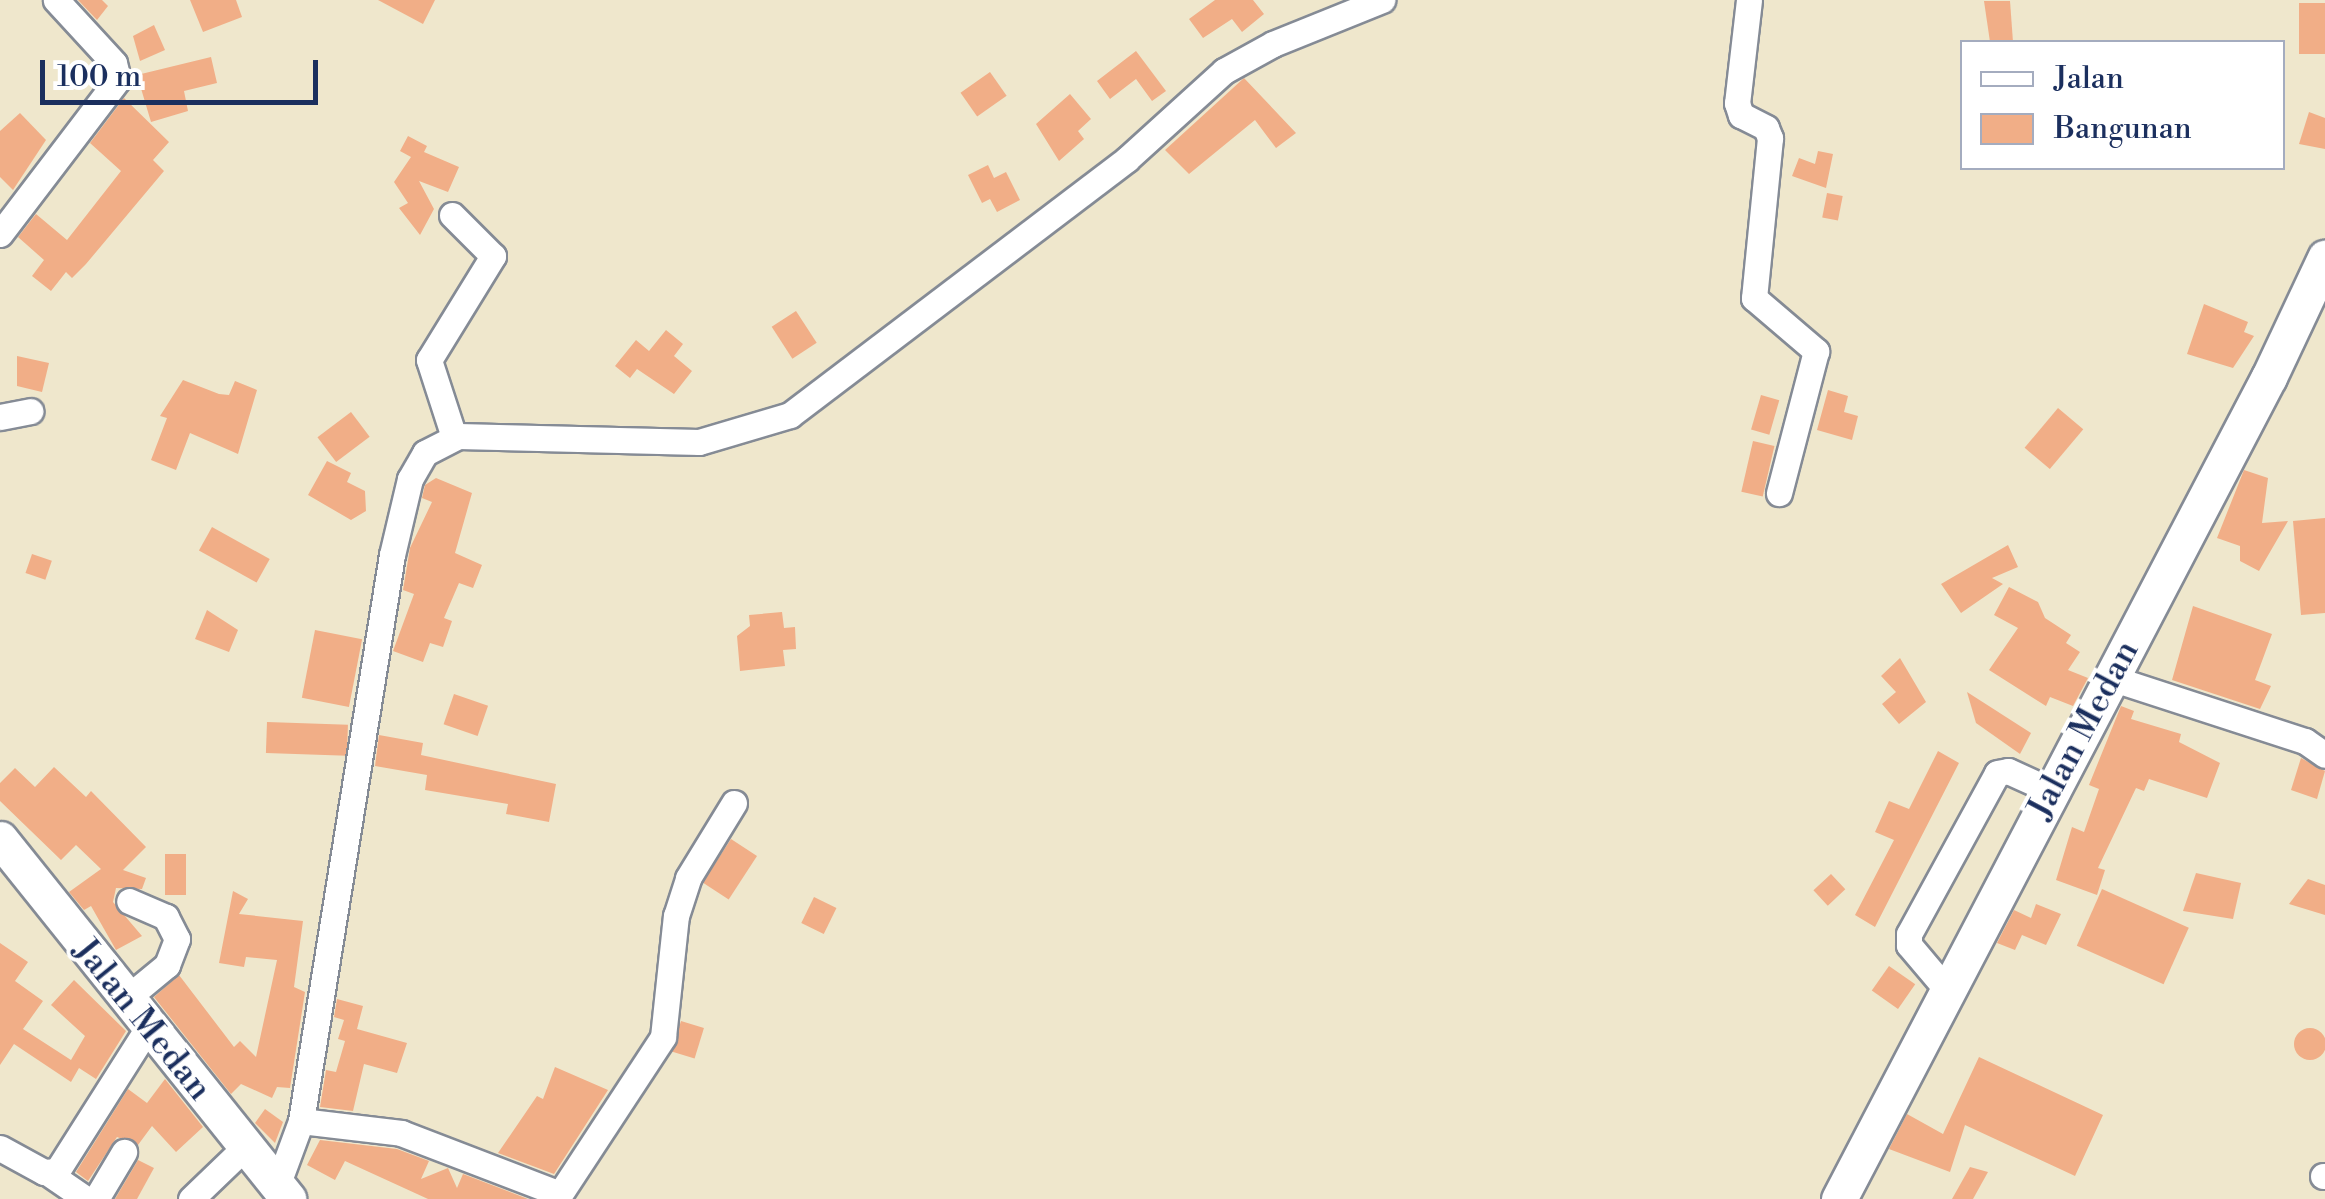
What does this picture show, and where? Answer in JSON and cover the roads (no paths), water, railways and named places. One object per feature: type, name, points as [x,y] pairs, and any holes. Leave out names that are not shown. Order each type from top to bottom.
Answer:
[{"type":"highway","name":"Jalan Medan","points":[[1839,1199],[2111,678],[2316,303],[2325,258]]},
{"type":"highway","name":"Jalan Medan","points":[[2,843],[127,998],[147,1029],[282,1192]]},
{"type":"street","points":[[0,234],[118,80],[114,63],[56,0]]},
{"type":"street","points":[[282,1192],[301,1121],[392,555],[417,464],[454,437],[699,442],[790,415],[1114,170],[1224,72],[1272,44],[1382,0]]},
{"type":"street","points":[[1750,0],[1737,102],[1741,116],[1766,128],[1770,138],[1754,298],[1816,350],[1778,493]]},
{"type":"street","points":[[452,215],[493,256],[429,360],[454,437]]},
{"type":"street","points":[[0,417],[30,411]]},
{"type":"street","points":[[2111,678],[2306,741],[2325,755]]},
{"type":"street","points":[[1947,990],[1909,945],[1909,934],[1997,773],[2008,771],[2052,790]]},
{"type":"street","points":[[301,1121],[402,1133],[560,1194],[663,1037],[676,916],[688,878],[734,803]]},
{"type":"street","points":[[127,998],[167,965],[177,939],[166,917],[129,901]]},
{"type":"street","points":[[48,1173],[57,1170],[98,1113],[147,1029]]},
{"type":"street","points":[[0,1148],[86,1199]]},
{"type":"street","points":[[191,1199],[244,1148]]},
{"type":"street","points":[[96,1199],[124,1152]]}]
